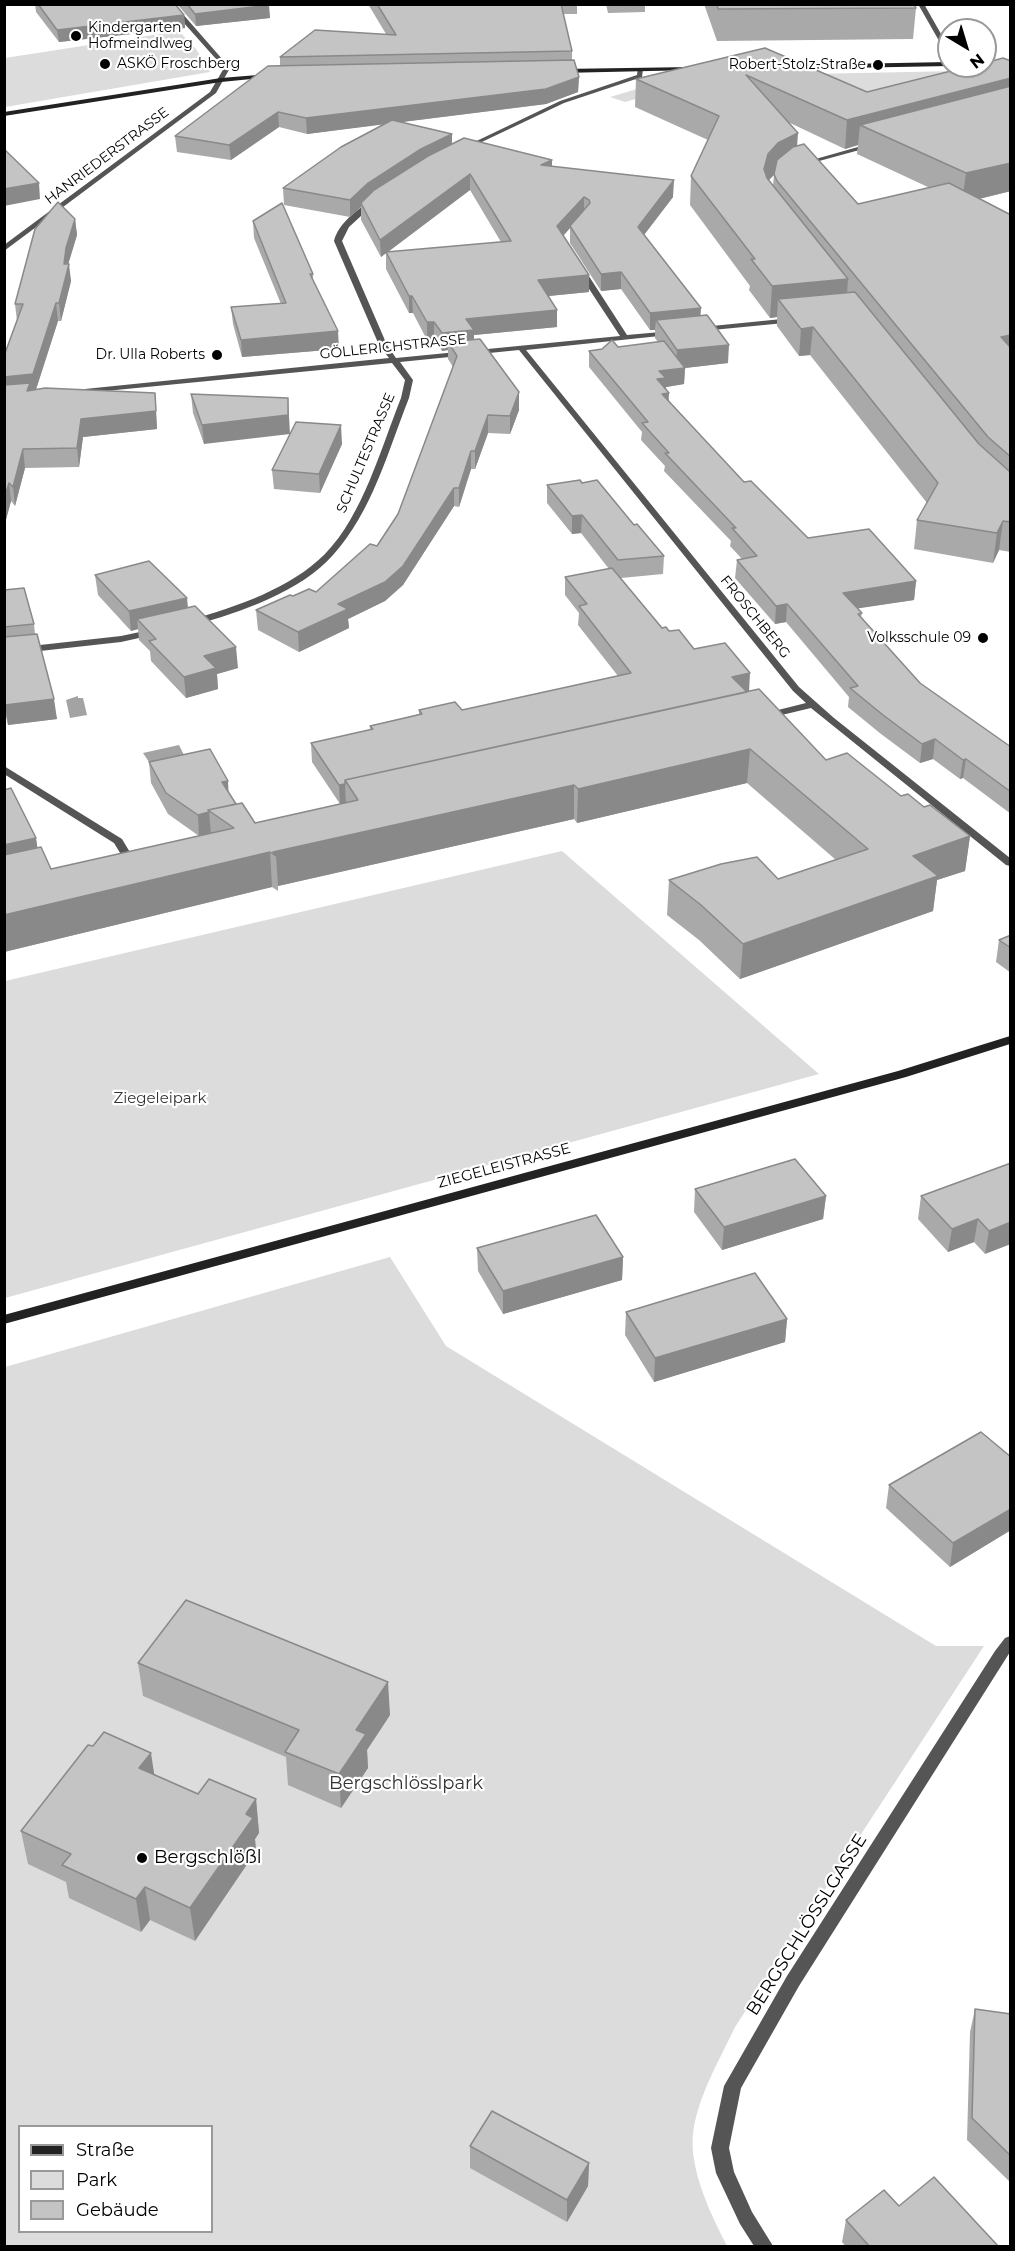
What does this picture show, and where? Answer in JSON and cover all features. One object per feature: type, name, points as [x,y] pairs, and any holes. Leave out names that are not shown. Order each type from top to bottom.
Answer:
[{"type":"street","points":[[170,4],[227,69],[221,80]]},
{"type":"street","points":[[921,4],[937,31]]},
{"type":"street","points":[[783,67],[937,64]]},
{"type":"street","points":[[456,153],[562,102],[640,76],[640,69]]},
{"type":"street","points":[[548,71],[700,69]]},
{"type":"street","points":[[4,114],[221,80],[282,76]]},
{"type":"street","name":"HANRIEDERSTRASSE","points":[[4,249],[213,93],[221,80]]},
{"type":"street","points":[[795,167],[886,141]]},
{"type":"street","name":"SCHULTESTRASSE","points":[[184,625],[257,599],[301,577],[328,555],[349,528],[359,508],[405,398],[409,380],[383,345],[338,242],[338,236],[344,229],[378,199]]},
{"type":"street","points":[[576,263],[625,337]]},
{"type":"street","points":[[689,331],[797,320]]},
{"type":"street","name":"GÖLLERICHSTRASSE","points":[[64,393],[678,332]]},
{"type":"street","name":"FROSCHBERG","points":[[520,347],[796,689],[1011,863]]},
{"type":"street","points":[[4,652],[121,639],[163,631]]},
{"type":"street","points":[[758,718],[813,704]]},
{"type":"street","points":[[4,769],[118,841],[129,859]]},
{"type":"street","name":"ZIEGELEISTRASSE","points":[[4,1320],[902,1074],[1011,1040]]},
{"type":"street","name":"BERGSCHLÖSSLGASSE","points":[[764,2247],[746,2218],[725,2173],[720,2148],[733,2086],[793,1981],[1000,1655],[1011,1642]]},
{"type":"green space","name":"ASKÖ Froschberg","points":[[179,31],[196,49],[210,72],[5,107],[5,58]]},
{"type":"green space","points":[[997,70],[1010,70],[997,75]]},
{"type":"green space","points":[[937,71],[937,78],[988,78],[946,93],[657,93],[625,102],[610,97],[664,81],[708,76]]},
{"type":"green space","name":"Ziegeleipark","points":[[562,851],[819,1074],[5,1298],[5,981]]},
{"type":"green space","name":"Bergschlösslpark","points":[[390,1257],[446,1346],[936,1646],[984,1646],[735,2027],[710,2079],[699,2106],[693,2133],[694,2162],[702,2192],[727,2246],[5,2246],[5,1367]]},
{"type":"shaded area","points":[[78,696],[78,698],[83,698],[87,715],[70,718],[66,700]]},
{"type":"shaded area","points":[[179,745],[184,755],[149,762],[143,753]]},
{"type":"building","points":[[38,4],[175,4],[184,15],[57,30]]},
{"type":"building","points":[[187,4],[268,4],[269,5],[195,14]]},
{"type":"building","points":[[377,4],[561,4],[572,51],[280,57],[315,30],[396,35]]},
{"type":"building","points":[[717,4],[914,4],[916,8],[718,9]]},
{"type":"building","points":[[765,48],[867,92],[937,74],[937,78],[997,78],[997,60],[1003,58],[1011,61],[1011,78],[847,120],[746,75],[798,133],[778,143],[768,154],[764,169],[767,178],[848,279],[772,286],[751,259],[755,259],[691,176],[719,116],[636,79]]},
{"type":"building","points":[[574,60],[579,77],[546,89],[306,118],[278,112],[229,145],[175,136],[268,66]]},
{"type":"building","points":[[1011,86],[1011,163],[966,173],[860,125]]},
{"type":"building","points":[[392,120],[452,134],[421,149],[367,184],[350,200],[283,188],[341,147]]},
{"type":"building","points":[[464,138],[552,160],[541,165],[674,180],[638,227],[701,308],[650,313],[621,272],[601,274],[570,226],[590,203],[584,197],[557,226],[589,275],[538,280],[557,310],[466,319],[474,330],[442,333],[434,322],[427,322],[412,296],[409,296],[386,252],[511,241],[470,174],[380,240],[361,203],[374,190],[428,156]]},
{"type":"building","points":[[804,144],[858,204],[949,183],[1011,215],[1011,335],[1001,337],[1011,348],[1011,457],[988,437],[777,181],[774,174],[777,160],[793,147]]},
{"type":"building","points":[[4,149],[39,183],[4,189]]},
{"type":"building","points":[[58,202],[75,219],[66,248],[64,264],[69,264],[59,303],[56,303],[33,374],[4,377],[4,356],[23,304],[15,304],[35,229]]},
{"type":"building","points":[[282,203],[313,274],[310,274],[338,331],[241,340],[231,307],[286,303],[253,221]]},
{"type":"building","points":[[855,292],[979,444],[1011,471],[1011,522],[1003,521],[997,533],[917,520],[938,483],[813,327],[801,329],[778,299]]},
{"type":"building","points":[[707,315],[729,345],[677,350],[656,320]]},
{"type":"building","points":[[480,339],[519,392],[510,416],[488,415],[475,451],[471,451],[459,488],[454,488],[403,566],[385,582],[338,604],[348,609],[298,632],[256,610],[309,589],[316,592],[370,544],[377,546],[398,514],[457,356],[448,342]]},
{"type":"building","points":[[612,340],[618,347],[664,341],[685,368],[659,371],[666,378],[657,379],[669,393],[662,394],[744,482],[751,481],[808,538],[869,529],[916,581],[843,593],[862,613],[858,614],[920,683],[1011,747],[1011,792],[935,739],[922,744],[883,715],[850,688],[858,686],[787,604],[776,606],[737,560],[757,556],[732,528],[736,528],[665,453],[669,453],[642,423],[648,422],[589,351],[602,349]]},
{"type":"building","points":[[30,383],[27,391],[45,388],[155,393],[156,411],[81,419],[77,448],[23,449],[13,487],[9,483],[4,499],[4,385]]},
{"type":"building","points":[[191,394],[288,398],[288,415],[202,425]]},
{"type":"building","points":[[296,422],[341,425],[319,474],[272,470]]},
{"type":"building","points":[[580,480],[582,483],[597,480],[634,525],[637,524],[664,556],[618,560],[582,515],[572,516],[547,485]]},
{"type":"building","points":[[149,561],[187,598],[129,611],[95,575]]},
{"type":"building","points":[[612,568],[662,628],[666,627],[669,631],[679,630],[694,649],[725,643],[750,673],[732,677],[747,692],[345,780],[345,784],[339,785],[311,743],[373,729],[370,726],[422,714],[419,710],[455,702],[462,710],[631,673],[579,606],[587,604],[565,577]]},
{"type":"building","points":[[24,588],[34,624],[4,627],[4,590]]},
{"type":"building","points":[[195,606],[236,647],[204,656],[216,668],[184,677],[149,641],[156,639],[137,619]]},
{"type":"building","points":[[37,634],[54,699],[5,705],[4,637]]},
{"type":"building","points":[[759,689],[826,760],[847,753],[901,796],[908,794],[924,807],[930,805],[970,836],[913,856],[938,876],[743,944],[701,905],[669,880],[721,864],[757,857],[778,879],[868,849],[750,749],[578,789],[574,785],[273,852],[276,856],[270,852],[4,915],[4,855],[41,847],[51,869],[234,828],[208,810],[242,803],[255,823],[358,800],[345,780]]},
{"type":"building","points":[[210,749],[228,781],[222,782],[236,804],[208,810],[209,812],[198,815],[166,793],[149,762]]},
{"type":"building","points":[[11,788],[36,838],[4,845],[4,790]]},
{"type":"building","points":[[1011,935],[1011,948],[999,940]]},
{"type":"building","points":[[795,1159],[826,1196],[724,1227],[695,1189]]},
{"type":"building","points":[[1011,1163],[1011,1222],[989,1231],[978,1219],[952,1229],[921,1196]]},
{"type":"building","points":[[596,1215],[623,1257],[503,1291],[477,1248]]},
{"type":"building","points":[[755,1273],[787,1319],[655,1358],[626,1312]]},
{"type":"building","points":[[981,1432],[1011,1457],[1011,1509],[953,1543],[889,1485]]},
{"type":"building","points":[[186,1600],[388,1682],[356,1730],[366,1734],[339,1774],[285,1752],[299,1730],[138,1663]]},
{"type":"building","name":"Bergschlößl","points":[[104,1732],[151,1753],[139,1768],[198,1794],[209,1779],[256,1799],[246,1814],[253,1818],[190,1908],[145,1887],[136,1899],[62,1865],[71,1854],[21,1831],[88,1745],[93,1746]]},
{"type":"building","points":[[975,2009],[1011,2014],[1011,2156],[972,2118]]},
{"type":"building","points":[[492,2111],[589,2163],[567,2200],[470,2146]]},
{"type":"building","points":[[934,2177],[999,2247],[870,2247],[846,2220],[884,2190],[899,2206]]},
{"type":"place","name":"Kindergarten Hofmeindlweg","points":[[76,36]]},
{"type":"place","name":"ASKÖ Froschberg","points":[[105,64]]},
{"type":"place","name":"Robert-Stolz-Straße","points":[[878,65]]},
{"type":"place","name":"Dr. Ulla Roberts","points":[[217,355]]},
{"type":"place","name":"Volksschule 09","points":[[983,638]]},
{"type":"place","name":"Bergschlößl","points":[[142,1858]]}]
